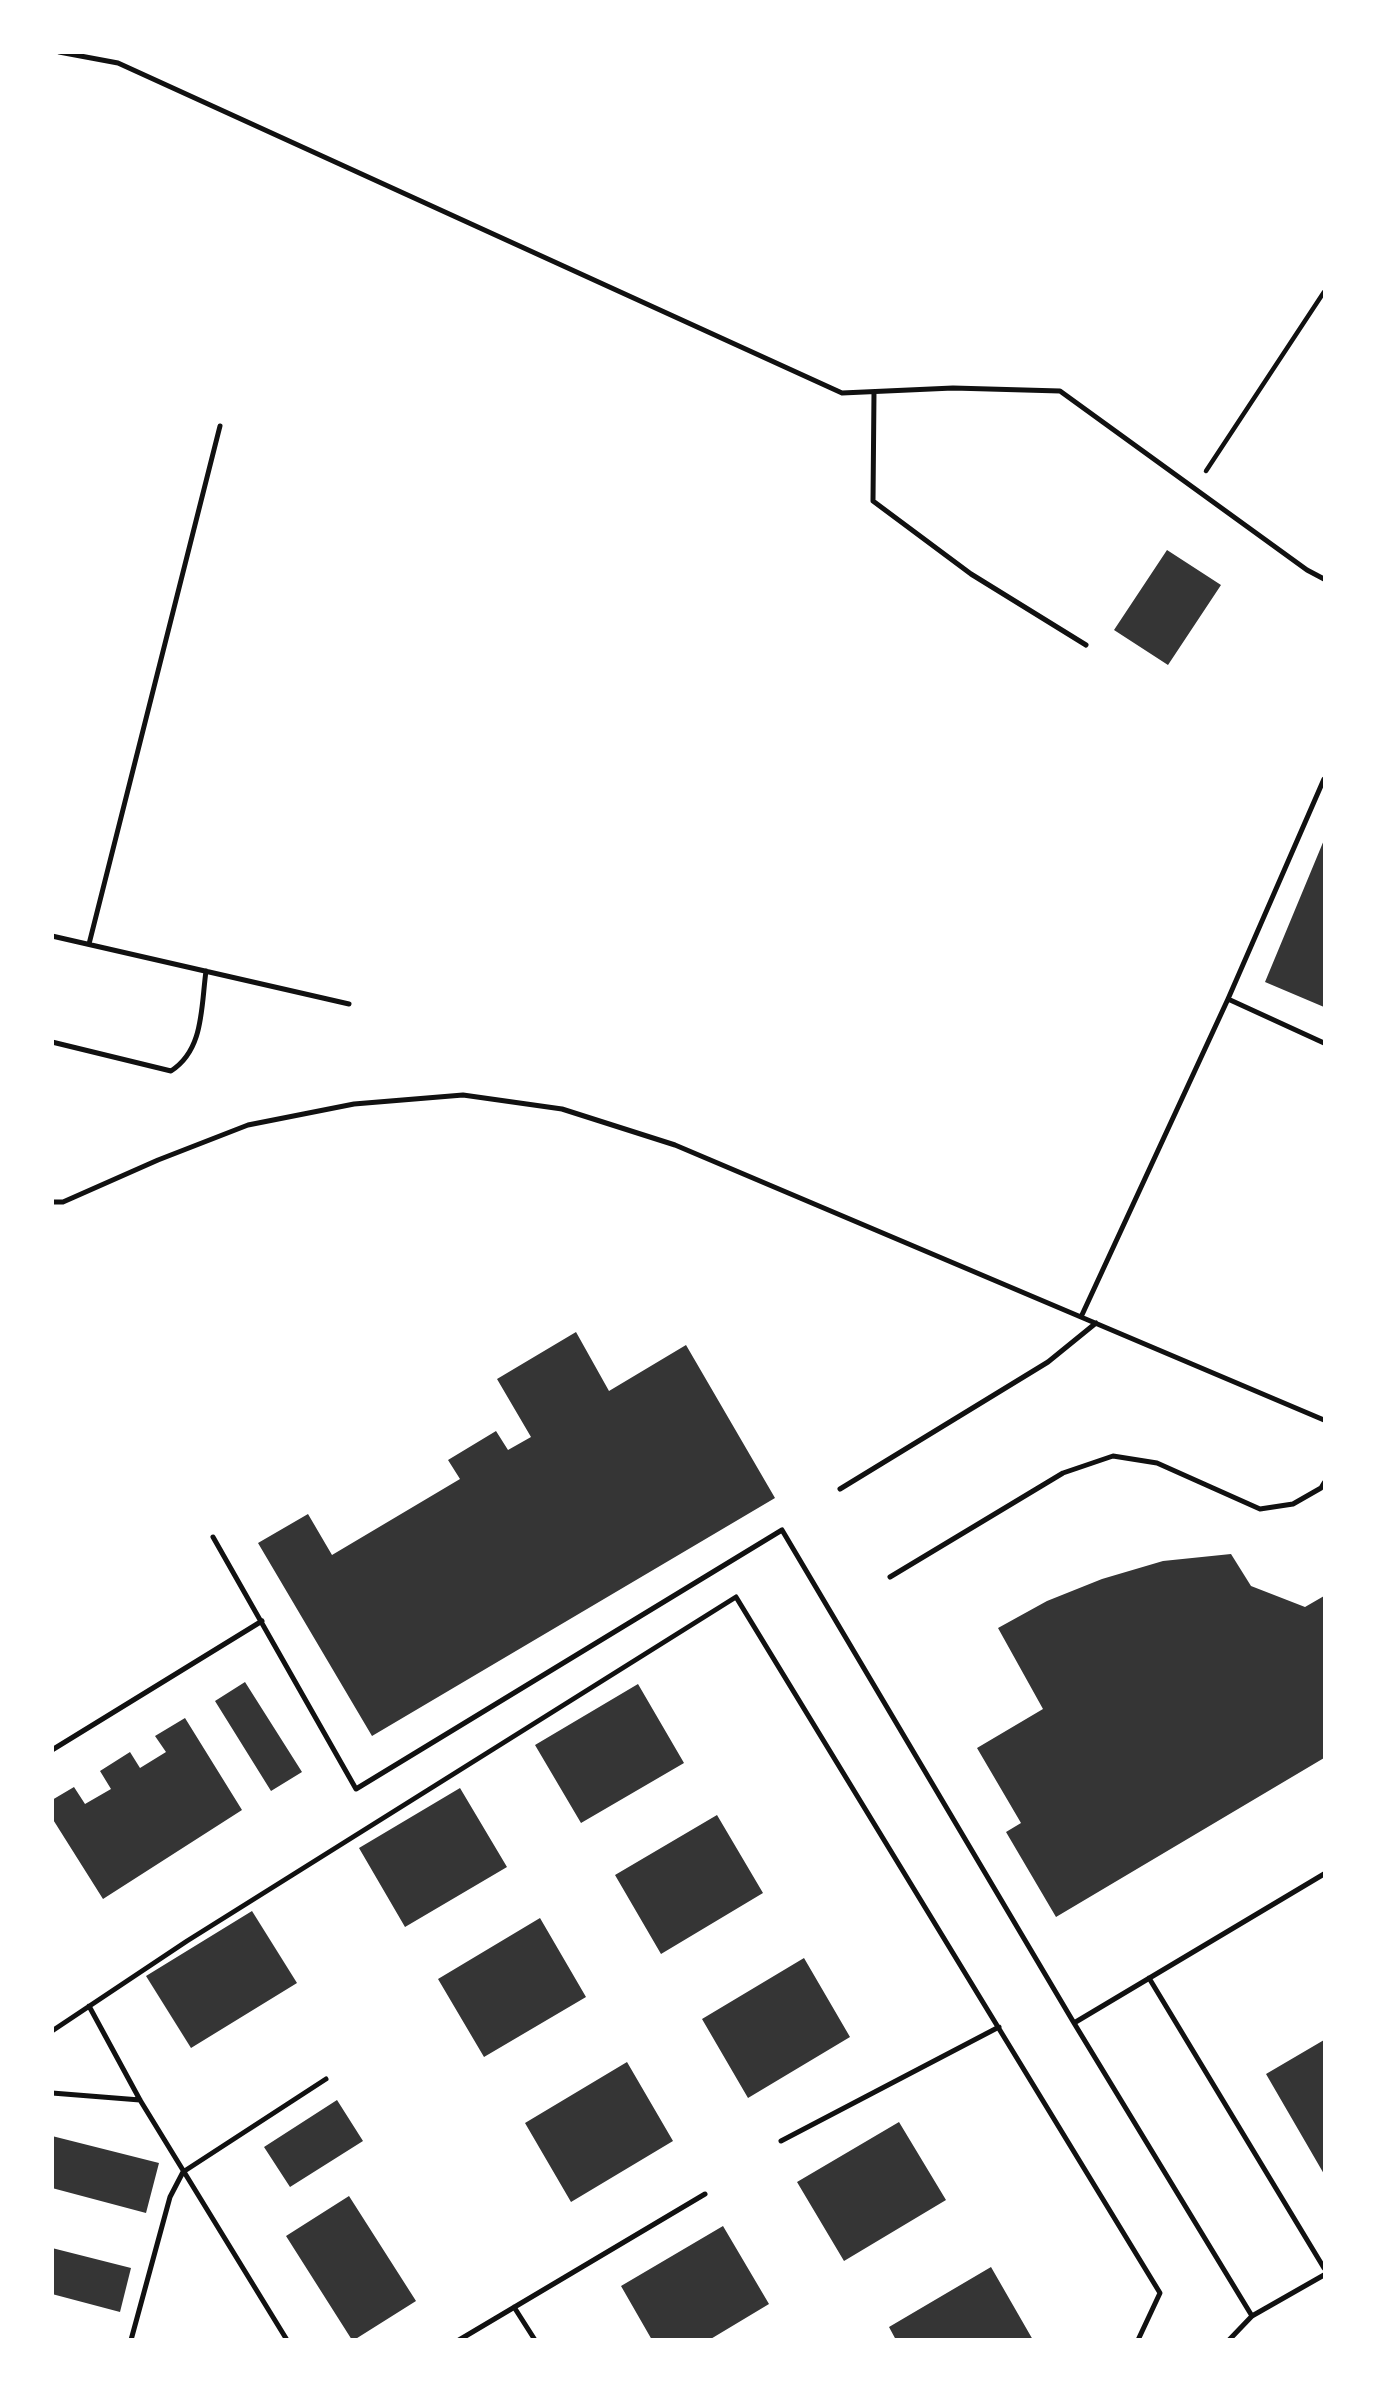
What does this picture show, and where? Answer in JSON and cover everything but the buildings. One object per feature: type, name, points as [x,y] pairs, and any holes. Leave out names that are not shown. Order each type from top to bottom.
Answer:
[{"type":"lane","points":[[59,52],[118,63],[842,393],[953,388],[1060,391],[1307,570],[1325,579]]},
{"type":"lane","points":[[874,392],[873,501],[971,574],[1086,645]]},
{"type":"lane","points":[[89,944],[220,426]]},
{"type":"lane","points":[[1081,1317],[1228,999],[1325,779]]},
{"type":"lane","points":[[52,936],[349,1004]]},
{"type":"lane","points":[[52,1042],[171,1071],[183,1064],[197,1041],[206,971]]},
{"type":"lane","points":[[1228,999],[1325,1043]]},
{"type":"lane","points":[[52,1202],[63,1202],[158,1160],[248,1125],[354,1104],[464,1095],[562,1110],[676,1145],[1325,1420]]},
{"type":"lane","points":[[840,1489],[1048,1362],[1096,1323]]},
{"type":"lane","points":[[890,1577],[1063,1474],[1113,1456],[1157,1462],[1260,1510],[1293,1504],[1325,1483]]},
{"type":"lane","points":[[213,1537],[356,1788],[782,1530],[1074,2023],[1252,2316]]},
{"type":"lane","points":[[52,2031],[199,1934],[736,1597],[1160,2293],[1138,2340]]},
{"type":"lane","points":[[52,1750],[262,1621]]},
{"type":"lane","points":[[1074,2023],[1325,1874]]},
{"type":"lane","points":[[1149,1978],[1325,2267]]},
{"type":"lane","points":[[89,2006],[140,2100],[287,2340]]},
{"type":"lane","points":[[781,2141],[999,2027]]},
{"type":"lane","points":[[131,2340],[170,2197],[183,2172],[326,2079]]},
{"type":"lane","points":[[52,2093],[140,2100]]},
{"type":"lane","points":[[459,2340],[705,2194]]},
{"type":"lane","points":[[1229,2340],[1252,2316],[1325,2275]]},
{"type":"lane","points":[[514,2307],[535,2340]]},
{"type":"path","points":[[1194,489],[1325,292]]}]
